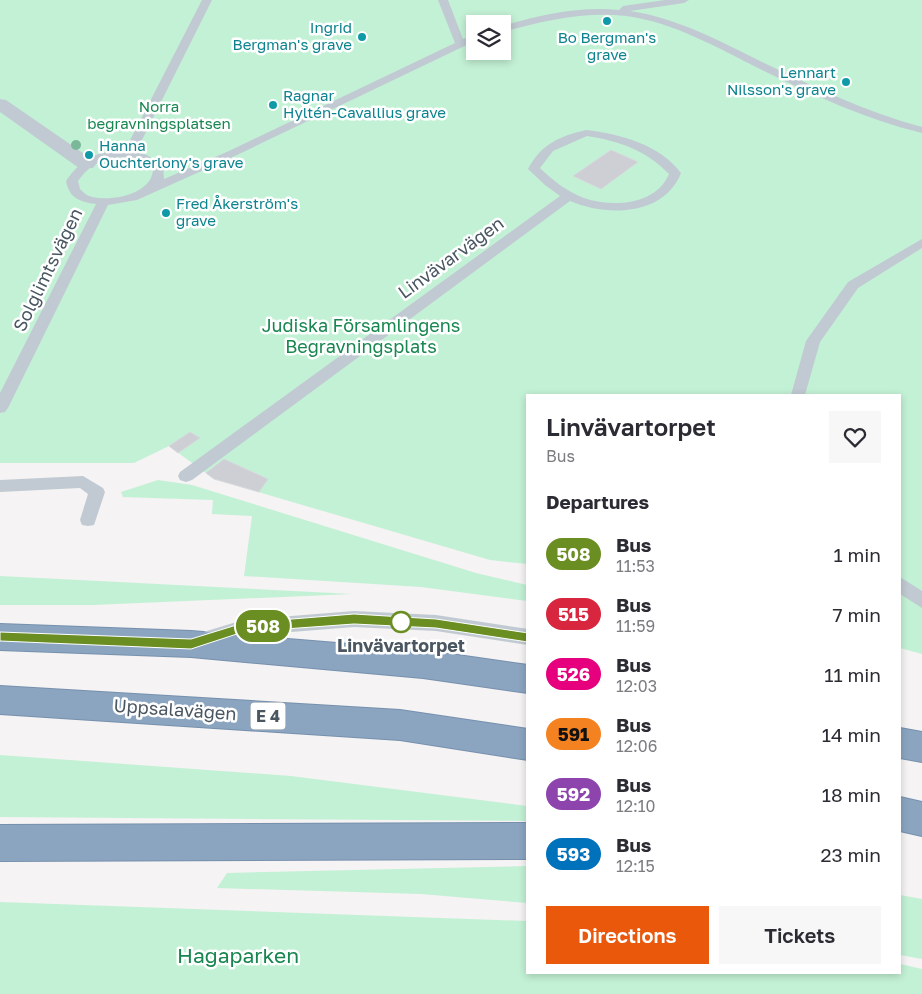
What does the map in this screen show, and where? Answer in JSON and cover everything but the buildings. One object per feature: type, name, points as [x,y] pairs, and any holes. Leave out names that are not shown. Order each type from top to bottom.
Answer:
[{"type":"highway","points":[[0,637],[191,644],[423,664],[526,679]]},
{"type":"highway","name":"Uppsalavägen","points":[[0,700],[400,725],[526,745]]},
{"type":"highway","points":[[901,743],[922,747]]},
{"type":"highway","points":[[901,814],[922,819]]},
{"type":"highway","points":[[0,843],[526,841]]},
{"type":"street","points":[[0,104],[86,164]]},
{"type":"lane","points":[[129,154],[208,0]]},
{"type":"lane","points":[[443,0],[460,44]]},
{"type":"lane","points":[[511,27],[554,16],[684,0]]},
{"type":"lane","points":[[604,11],[628,13],[668,23],[844,103],[906,127],[922,130]]},
{"type":"lane","points":[[150,188],[159,178],[159,168],[150,158],[129,154],[110,156],[86,164],[72,182],[74,191],[85,198],[103,202],[133,198],[150,188],[234,153],[466,42]]},
{"type":"lane","points":[[586,133],[608,136],[634,145],[658,156],[675,173],[667,189],[644,203],[612,208],[585,202],[570,195],[555,188],[534,169],[539,156],[554,143],[586,133]]},
{"type":"lane","name":"Linvävarvägen","points":[[186,476],[570,195]]},
{"type":"lane","name":"Solglimtsvägen","points":[[0,408],[103,202]]},
{"type":"lane","points":[[798,394],[814,341],[853,285],[922,243]]},
{"type":"lane","points":[[0,486],[83,482],[97,492],[88,520]]},
{"type":"lane","points":[[901,585],[922,601]]},
{"type":"lane","points":[[191,644],[243,628],[354,619],[436,623],[526,637]]},
{"type":"green space","points":[[0,0],[922,0],[922,654],[901,648],[901,394],[526,394],[526,564],[490,560],[214,479],[169,446],[134,463],[0,463]]},
{"type":"green space","points":[[158,480],[192,485],[476,573],[526,585],[526,601],[421,587],[244,576],[252,516],[212,514],[213,500],[123,497],[121,492]]},
{"type":"green space","points":[[0,576],[352,594],[93,605],[0,605]]},
{"type":"green space","points":[[0,755],[291,776],[526,806],[526,821],[0,817]]},
{"type":"green space","points":[[526,866],[526,903],[421,894],[217,888],[227,873]]},
{"type":"green space","points":[[901,895],[922,899],[922,959],[901,955]]},
{"type":"green space","name":"Hagaparken","points":[[0,902],[526,921],[526,974],[901,974],[901,964],[922,969],[922,994],[0,994]]},
{"type":"bus line","name":"508","points":[[0,637],[191,644],[243,628],[354,619],[436,623],[526,637]]},
{"type":"place","name":"Bo Bergman's grave","points":[[607,21]]},
{"type":"place","name":"Ingrid Bergman's grave","points":[[362,37]]},
{"type":"place","name":"Lennart Nilsson's grave","points":[[846,82]]},
{"type":"place","name":"Ragnar Hyltén-Cavallius grave","points":[[273,105]]},
{"type":"place","name":"Hanna Ouchterlony's grave","points":[[89,155]]},
{"type":"place","name":"Fred Åkerström's grave","points":[[166,213]]},
{"type":"place","name":"Linvävartorpet","points":[[401,622]]},
{"type":"park label","name":"Norra begravningsplatsen","points":[[159,116]]},
{"type":"park label","name":"Judiska Församlingens Begravningsplats","points":[[361,336]]}]
